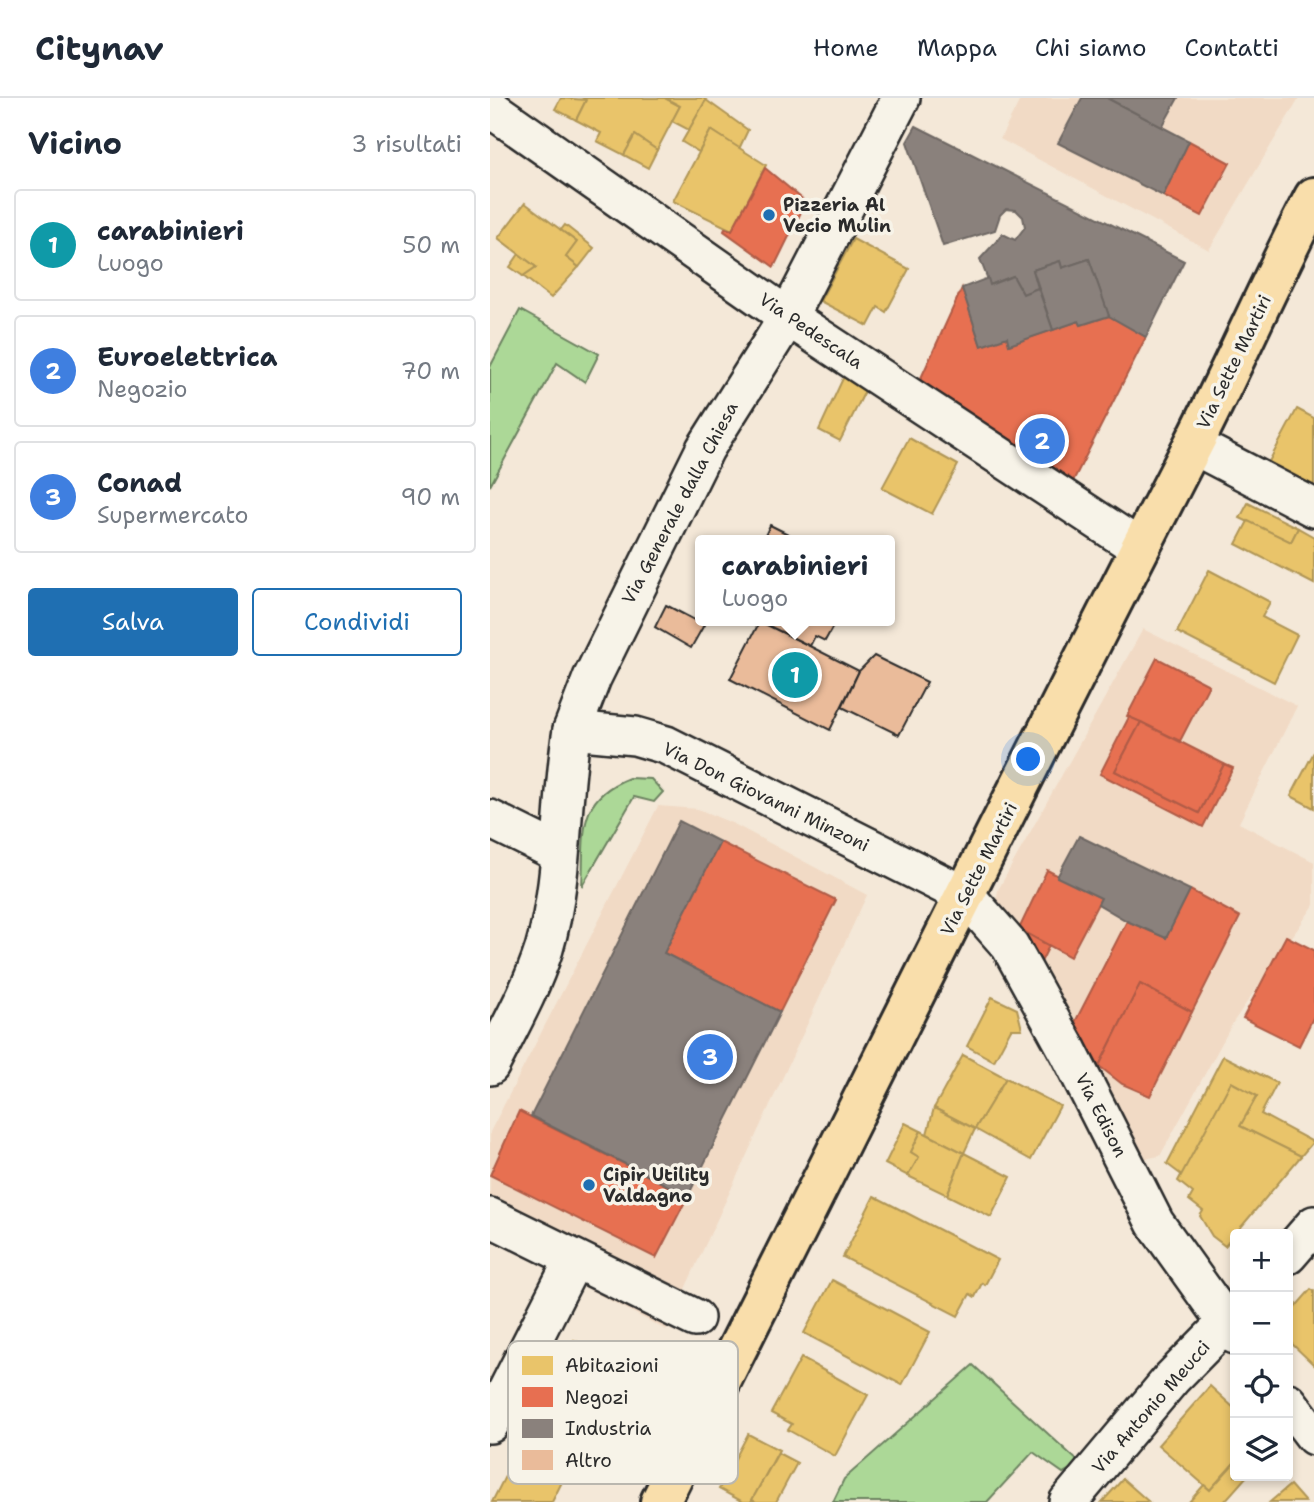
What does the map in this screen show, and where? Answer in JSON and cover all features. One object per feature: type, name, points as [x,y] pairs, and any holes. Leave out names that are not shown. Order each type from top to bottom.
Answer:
[{"type":"main road","name":"Via Sette Martiri","points":[[738,1348],[966,896],[1138,547],[1193,445],[1314,197]]},
{"type":"main road","name":"Via Sette Martiri","points":[[660,1502],[669,1484]]},
{"type":"street","name":"Via Generale dalla Chiesa","points":[[572,730],[592,678],[705,449],[788,317],[901,98]]},
{"type":"street","name":"Via Pedescala","points":[[490,108],[788,317],[1138,547]]},
{"type":"street","points":[[1193,445],[1314,508]]},
{"type":"street","points":[[490,1066],[532,980],[552,916],[572,730]]},
{"type":"street","name":"Via Don Giovanni Minzoni","points":[[572,730],[635,736],[666,745],[966,896]]},
{"type":"street","points":[[490,819],[559,853]]},
{"type":"street","name":"Via Edison","points":[[966,896],[1010,946],[1068,1051],[1155,1223],[1230,1321]]},
{"type":"street","points":[[490,1217],[695,1318]]},
{"type":"street","points":[[1293,1249],[1314,1225]]},
{"type":"street","points":[[532,1341],[574,1259]]},
{"type":"street","name":"Via Antonio Meucci","points":[[1068,1502],[1172,1378],[1230,1326]]},
{"type":"street","points":[[490,1424],[508,1389]]},
{"type":"street","points":[[1293,1409],[1314,1436]]},
{"type":"shaded area","points":[[1021,98],[1299,98],[1209,250],[1000,139]]},
{"type":"shaded area","points":[[1143,629],[1297,706],[1239,823],[1314,862],[1314,905],[1234,1021],[1160,1156],[1116,1164],[995,907],[998,890]]},
{"type":"shaded area","points":[[658,806],[698,809],[734,824],[867,895],[666,1330],[490,1237],[490,1132]]},
{"type":"green space","points":[[520,310],[599,354],[585,382],[557,363],[490,486],[490,367]]},
{"type":"green space","points":[[629,778],[651,779],[663,792],[654,802],[634,797],[582,886],[584,835],[591,808],[599,797]]},
{"type":"green space","points":[[973,1365],[1080,1463],[1063,1473],[1033,1452],[987,1502],[833,1502],[844,1479]]},
{"type":"building: Abitazioni","points":[[561,98],[586,100],[576,120],[555,109]]},
{"type":"building: Abitazioni","points":[[583,98],[665,98],[680,106],[657,150],[635,135],[624,155],[597,141],[601,133],[576,120],[586,100]]},
{"type":"building: Abitazioni","points":[[665,98],[706,100],[689,130],[672,121],[680,106]]},
{"type":"building: Abitazioni","points":[[706,100],[748,130],[739,149],[711,130],[699,152],[682,142]]},
{"type":"building: Abitazioni","points":[[711,130],[766,165],[732,230],[673,201]]},
{"type":"building: Abitazioni","points":[[635,135],[657,150],[648,168],[624,155]]},
{"type":"building: Abitazioni","points":[[525,203],[577,242],[566,257],[579,267],[551,298],[523,276],[536,267],[498,238]]},
{"type":"building: Abitazioni","points":[[565,225],[594,248],[579,267],[566,257],[577,242],[561,230]]},
{"type":"building: Abitazioni","points":[[853,239],[909,269],[886,312],[878,307],[868,326],[820,301]]},
{"type":"building: Abitazioni","points":[[519,254],[536,267],[523,276],[510,267]]},
{"type":"building: Abitazioni","points":[[845,374],[866,389],[840,441],[819,430]]},
{"type":"building: Abitazioni","points":[[1297,409],[1314,418],[1314,484],[1310,493],[1265,469]]},
{"type":"building: Abitazioni","points":[[909,438],[958,465],[932,514],[882,488]]},
{"type":"building: Abitazioni","points":[[1248,503],[1298,528],[1291,542],[1240,518]]},
{"type":"building: Abitazioni","points":[[1248,521],[1291,542],[1298,528],[1314,537],[1314,584],[1236,544]]},
{"type":"building: Abitazioni","points":[[1209,570],[1270,602],[1262,617],[1297,635],[1274,682],[1177,632]]},
{"type":"building: Abitazioni","points":[[1314,752],[1314,808],[1291,796]]},
{"type":"building: Abitazioni","points":[[992,997],[1017,1009],[1022,1029],[1011,1029],[994,1061],[967,1046]]},
{"type":"building: Abitazioni","points":[[963,1055],[1006,1078],[975,1129],[934,1108]]},
{"type":"building: Abitazioni","points":[[1223,1056],[1277,1083],[1261,1114],[1313,1142],[1301,1156],[1240,1126],[1257,1096],[1231,1082],[1183,1176],[1167,1164]]},
{"type":"building: Abitazioni","points":[[1006,1078],[1060,1106],[1031,1160],[975,1129]]},
{"type":"building: Abitazioni","points":[[1231,1082],[1257,1096],[1240,1126],[1301,1156],[1239,1229],[1230,1229],[1230,1240],[1225,1246],[1212,1236],[1200,1216],[1203,1211],[1189,1200],[1193,1193],[1178,1181]]},
{"type":"building: Abitazioni","points":[[934,1108],[975,1129],[964,1153],[927,1134]]},
{"type":"building: Abitazioni","points":[[905,1123],[921,1131],[911,1152],[919,1157],[908,1176],[885,1164]]},
{"type":"building: Abitazioni","points":[[921,1131],[964,1153],[947,1195],[908,1176],[919,1157],[911,1152]]},
{"type":"building: Abitazioni","points":[[964,1153],[1011,1177],[991,1217],[947,1195]]},
{"type":"building: Abitazioni","points":[[874,1196],[998,1260],[985,1285],[982,1283],[975,1297],[970,1294],[958,1316],[843,1257]]},
{"type":"building: Abitazioni","points":[[832,1280],[930,1332],[902,1385],[804,1333]]},
{"type":"building: Abitazioni","points":[[1311,1289],[1314,1291],[1314,1365],[1293,1345],[1293,1310]]},
{"type":"building: Abitazioni","points":[[801,1358],[868,1395],[835,1456],[788,1430],[792,1424],[771,1413]]},
{"type":"building: Abitazioni","points":[[1210,1386],[1230,1404],[1230,1468],[1210,1490],[1158,1445]]},
{"type":"building: Abitazioni","points":[[748,1434],[779,1450],[751,1502],[743,1502],[719,1489],[722,1484],[738,1484],[738,1453]]},
{"type":"building: Abitazioni","points":[[778,1453],[797,1463],[776,1502],[752,1500]]},
{"type":"building: Abitazioni","points":[[1230,1468],[1230,1481],[1243,1481],[1224,1502],[1189,1502],[1204,1485],[1210,1490]]},
{"type":"building: Abitazioni","points":[[508,1470],[508,1484],[561,1484],[552,1502],[492,1502]]},
{"type":"building: Abitazioni","points":[[1123,1479],[1149,1502],[1102,1502]]},
{"type":"building: Abitazioni","points":[[1290,1485],[1305,1502],[1270,1502]]},
{"type":"building: Negozi","points":[[1189,141],[1230,163],[1202,216],[1163,196]]},
{"type":"building: Negozi","name":"Pizzeria Al Vecio Mulin","points":[[765,168],[806,202],[774,267],[724,231],[725,228],[732,230]]},
{"type":"building: Negozi","points":[[962,288],[981,346],[1007,337],[1009,345],[1079,321],[1081,325],[1109,316],[1146,337],[1067,493],[916,389]]},
{"type":"building: Negozi","points":[[1157,658],[1209,685],[1180,741],[1127,716]]},
{"type":"building: Negozi","points":[[1129,717],[1141,722],[1115,771],[1199,813],[1224,764],[1233,768],[1203,827],[1100,774]]},
{"type":"building: Negozi","points":[[1141,722],[1224,764],[1199,813],[1115,771]]},
{"type":"building: Negozi","points":[[720,842],[836,900],[780,1012],[664,953]]},
{"type":"building: Negozi","points":[[1047,870],[1101,898],[1070,957],[1019,929]]},
{"type":"building: Negozi","points":[[1190,890],[1240,917],[1192,1012],[1140,984],[1099,1066],[1074,1024],[1127,921],[1166,938]]},
{"type":"building: Negozi","points":[[1019,929],[1049,946],[1041,962]]},
{"type":"building: Negozi","points":[[1286,936],[1314,950],[1314,1016],[1299,1046],[1243,1018]]},
{"type":"building: Negozi","points":[[1140,984],[1192,1012],[1150,1096],[1122,1084],[1099,1066]]},
{"type":"building: Negozi","name":"Cipir Utility Valdagno","points":[[519,1111],[688,1196],[656,1258],[490,1175]]},
{"type":"building: Industria","points":[[1082,98],[1107,98],[1189,141],[1163,196],[1058,143]]},
{"type":"building: Industria","points":[[1107,98],[1178,98],[1162,127]]},
{"type":"building: Industria","points":[[916,126],[1184,261],[1146,337],[1109,316],[1089,259],[1062,268],[1060,261],[1033,270],[1038,288],[1023,294],[1013,276],[990,285],[980,259],[1003,234],[1015,240],[1025,227],[1023,217],[1016,210],[1006,209],[1000,215],[995,230],[943,246],[907,142]]},
{"type":"building: Industria","points":[[1089,259],[1109,316],[1081,325],[1079,321],[1053,330],[1033,270],[1060,261],[1062,268]]},
{"type":"building: Industria","points":[[1013,276],[1023,294],[1038,288],[1053,330],[1009,345],[1007,337],[981,346],[962,288],[988,278],[990,285]]},
{"type":"building: Industria","points":[[679,821],[720,842],[664,953],[780,1012],[688,1196],[531,1116]]},
{"type":"building: Industria","points":[[1079,836],[1190,890],[1166,938],[1127,921],[1098,904],[1101,898],[1057,877]]},
{"type":"building: Altro","points":[[770,525],[790,535],[765,535]]},
{"type":"building: Altro","points":[[666,605],[695,620],[695,626],[703,626],[691,648],[655,627]]},
{"type":"building: Altro","points":[[757,626],[770,626],[859,671],[830,730],[730,679]]},
{"type":"building: Altro","points":[[769,626],[833,626],[825,641],[815,636],[810,646]]},
{"type":"building: Altro","points":[[874,656],[927,682],[899,735],[842,707],[859,671]]},
{"type":"place","name":"Pizzeria Al Vecio Mulin","points":[[769,215]]},
{"type":"place","name":"Euroelettrica","points":[[1042,441]]},
{"type":"place","name":"carabinieri","points":[[795,675]]},
{"type":"place","name":"Conad","points":[[710,1057]]},
{"type":"place","name":"Cipir Utility Valdagno","points":[[589,1185]]}]
